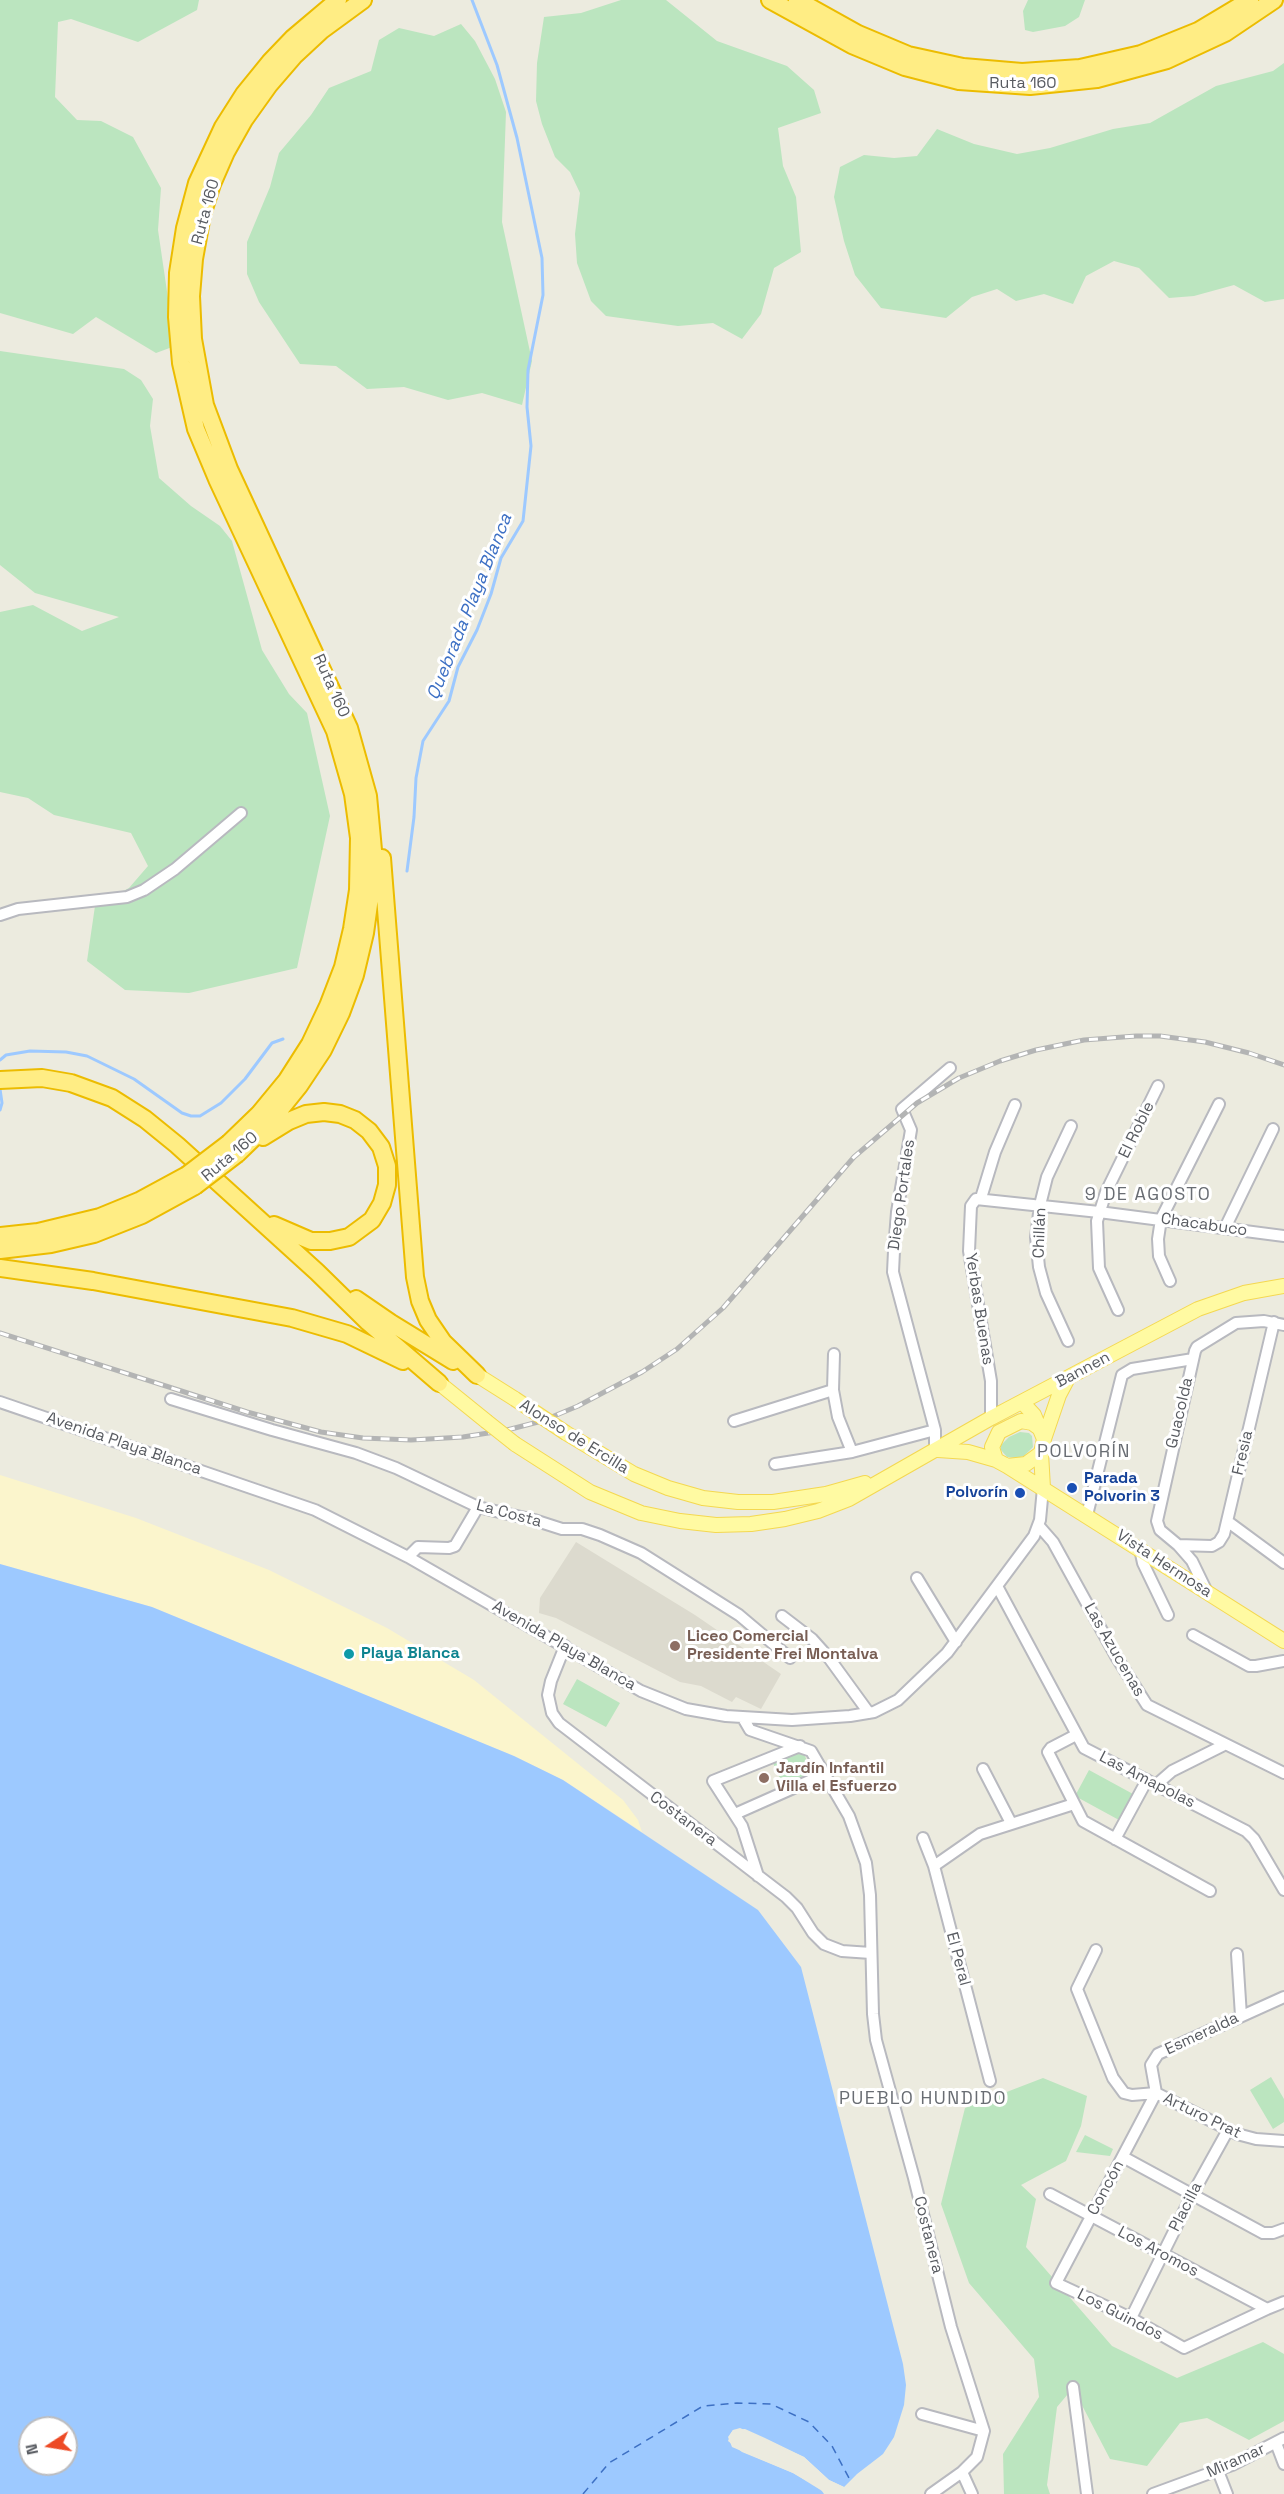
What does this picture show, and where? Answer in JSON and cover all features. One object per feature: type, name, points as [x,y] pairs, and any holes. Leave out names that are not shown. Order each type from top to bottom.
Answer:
[{"type":"highway","name":"Ruta 160","points":[[233,1148],[287,1080],[310,1044],[328,1006],[343,967],[352,929],[358,890],[359,838],[351,783],[335,731],[217,479],[192,417],[179,346],[178,273],[183,239],[195,189],[206,160],[223,127],[270,62],[293,38],[338,0]]},
{"type":"highway","name":"Ruta 160","points":[[0,1250],[51,1244],[94,1234],[142,1215],[270,1122],[312,1068],[332,1032],[361,954],[371,890],[373,850],[368,796],[357,753],[342,711],[229,469],[213,429],[197,371],[191,307],[194,259],[202,215],[212,184],[231,141],[252,109],[290,61],[322,30],[363,0]]},
{"type":"highway","name":"Ruta 160","points":[[770,0],[838,39],[905,68],[959,81],[1030,86],[1098,79],[1162,62],[1225,33],[1274,0]]},
{"type":"highway","name":"Ruta 160","points":[[797,0],[858,34],[908,55],[963,68],[1022,72],[1080,68],[1141,54],[1198,31],[1250,0]]},
{"type":"highway","points":[[368,796],[378,830],[382,861],[417,1289],[424,1310],[435,1331],[477,1375]]},
{"type":"highway","points":[[0,1080],[27,1078],[56,1080],[85,1087],[112,1098],[161,1132],[317,1272],[368,1322],[439,1383]]},
{"type":"highway","points":[[233,1148],[306,1114],[324,1112],[348,1117],[362,1125],[375,1139],[386,1161],[387,1185],[382,1203],[372,1220],[348,1237],[330,1241],[311,1241],[292,1235],[253,1215]]},
{"type":"highway","name":"Ruta 160","points":[[0,1236],[59,1228],[121,1209],[159,1191],[191,1180]]},
{"type":"highway","points":[[0,1226],[59,1228]]},
{"type":"highway","points":[[0,1268],[93,1281],[310,1323],[370,1344],[439,1383]]},
{"type":"highway","points":[[317,1272],[391,1323],[477,1375]]},
{"type":"main road","name":"Bannen","points":[[889,1474],[1206,1306],[1244,1293],[1284,1286]]},
{"type":"main road","name":"Alonso de Ercilla","points":[[477,1375],[600,1456],[642,1478],[685,1494],[721,1501],[756,1503],[791,1501],[843,1490],[889,1474]]},
{"type":"main road","points":[[1041,1434],[1068,1378]]},
{"type":"main road","points":[[439,1383],[516,1444],[574,1484],[607,1500],[661,1518],[698,1524],[751,1524],[802,1515],[849,1498],[889,1474]]},
{"type":"main road","points":[[1022,1402],[1034,1415],[1041,1434],[1043,1488]]},
{"type":"main road","points":[[991,1419],[992,1444],[1002,1463],[1026,1464],[1041,1453]]},
{"type":"main road","points":[[992,1444],[999,1432],[1015,1423],[1029,1422],[1041,1434]]},
{"type":"main road","name":"Vista Hermosa","points":[[935,1450],[968,1452],[1002,1463],[1284,1641]]},
{"type":"street","points":[[0,915],[18,909],[127,897],[144,890],[175,869],[241,813]]},
{"type":"street","name":"Diego Portales","points":[[935,1450],[935,1430],[893,1272],[897,1212],[911,1130],[902,1108],[950,1068]]},
{"type":"street","name":"El Roble","points":[[1118,1310],[1099,1268],[1096,1230],[1099,1212],[1158,1086]]},
{"type":"street","points":[[1170,1281],[1159,1256],[1158,1239],[1161,1219],[1219,1104]]},
{"type":"street","name":"Yerbas Buenas","points":[[991,1419],[990,1381],[969,1251],[971,1206],[974,1200],[981,1198],[995,1152],[1015,1105]]},
{"type":"street","name":"Chillán","points":[[1068,1341],[1050,1303],[1039,1267],[1036,1237],[1040,1205],[1050,1168],[1071,1126]]},
{"type":"street","points":[[1225,1228],[1273,1129]]},
{"type":"street","name":"Chacabuco","points":[[981,1198],[1284,1236]]},
{"type":"street","points":[[1087,1515],[1122,1375],[1132,1369],[1193,1359],[1197,1347],[1236,1323],[1258,1320],[1279,1323]]},
{"type":"street","name":"Fresia","points":[[1178,1545],[1205,1547],[1215,1544],[1224,1534],[1279,1323]]},
{"type":"street","points":[[834,1354],[833,1390],[838,1417],[852,1452]]},
{"type":"street","name":"Guacolda","points":[[1193,1359],[1156,1521],[1160,1530],[1178,1545],[1191,1561],[1208,1592]]},
{"type":"street","points":[[734,1421],[833,1390]]},
{"type":"street","name":"La Costa","points":[[171,1399],[376,1460],[478,1508],[534,1520],[562,1529],[590,1531],[641,1553],[739,1614],[790,1658]]},
{"type":"street","name":"Avenida Playa Blanca","points":[[0,1402],[299,1503],[348,1525],[408,1557],[641,1690],[670,1703],[704,1713],[743,1718],[792,1720],[869,1713],[885,1707],[904,1695],[956,1642],[1039,1526],[1043,1488]]},
{"type":"street","points":[[775,1464],[852,1452],[935,1430]]},
{"type":"street","points":[[408,1557],[418,1547],[449,1548],[455,1546],[478,1508]]},
{"type":"street","points":[[1227,1521],[1284,1563]]},
{"type":"street","name":"Las Azucenas","points":[[1039,1526],[1056,1547],[1144,1703],[1154,1711],[1284,1773]]},
{"type":"street","points":[[1140,1549],[1143,1563],[1168,1615]]},
{"type":"street","points":[[917,1578],[956,1642]]},
{"type":"street","name":"Las Amapolas","points":[[997,1586],[1076,1735],[1088,1751],[1249,1833],[1284,1890]]},
{"type":"street","points":[[782,1616],[819,1646],[869,1713]]},
{"type":"street","points":[[1193,1635],[1249,1666],[1284,1661]]},
{"type":"street","name":"Costanera","points":[[565,1646],[548,1695],[552,1713],[559,1723],[793,1903],[813,1933],[824,1944],[842,1951],[871,1953]]},
{"type":"street","name":"Costanera","points":[[743,1718],[750,1730],[811,1751],[849,1816],[866,1863],[870,1895],[876,2040],[914,2178],[951,2327],[984,2431]]},
{"type":"street","points":[[1076,1735],[1051,1748],[1048,1752],[1085,1822],[1210,1891]]},
{"type":"street","points":[[1114,1839],[1151,1782],[1224,1745]]},
{"type":"street","points":[[758,1876],[742,1826],[713,1781],[800,1746]]},
{"type":"street","points":[[983,1769],[1011,1824]]},
{"type":"street","points":[[735,1814],[825,1774]]},
{"type":"street","points":[[934,1866],[971,1838],[1074,1804]]},
{"type":"street","name":"El Peral","points":[[923,1838],[934,1866],[990,2081]]},
{"type":"street","points":[[1096,1950],[1077,1989],[1113,2078],[1124,2093],[1132,2095],[1156,2093]]},
{"type":"street","points":[[1237,1954],[1241,2016]]},
{"type":"street","name":"Esmeralda","points":[[1156,2093],[1151,2065],[1158,2054],[1284,1997]]},
{"type":"street","name":"Arturo Prat","points":[[1156,2093],[1228,2130],[1256,2139],[1284,2141]]},
{"type":"street","name":"Concón","points":[[1056,2283],[1156,2093]]},
{"type":"street","name":"Placilla","points":[[1131,2318],[1192,2193],[1228,2130]]},
{"type":"street","points":[[1123,2157],[1263,2233],[1273,2233],[1284,2229]]},
{"type":"street","name":"Los Aromos","points":[[1050,2194],[1267,2309]]},
{"type":"street","name":"Los Guindos","points":[[1056,2283],[1131,2318],[1184,2348],[1267,2309]]},
{"type":"street","points":[[1267,2309],[1284,2302]]},
{"type":"street","points":[[1073,2387],[1087,2494]]},
{"type":"street","points":[[922,2414],[984,2431],[977,2457],[962,2472],[931,2494]]},
{"type":"street","points":[[1280,2441],[1284,2464]]},
{"type":"street","name":"Miramar","points":[[1153,2494],[1218,2471],[1280,2441]]},
{"type":"street","points":[[1218,2471],[1227,2494]]},
{"type":"street","points":[[962,2472],[972,2494]]},
{"type":"shaded area","name":"Liceo Comercial Presidente Frei Montalva","points":[[576,1542],[695,1615],[781,1674],[761,1709],[736,1697],[732,1702],[701,1686],[680,1682],[556,1618],[539,1613],[540,1598]]},
{"type":"green space","points":[[0,0],[199,0],[197,10],[138,42],[71,19],[58,22],[55,97],[77,120],[101,121],[133,137],[161,188],[158,230],[175,346],[156,353],[96,317],[73,334],[0,313]]},
{"type":"green space","points":[[621,0],[666,0],[717,41],[787,66],[814,90],[821,113],[778,128],[783,166],[796,197],[801,252],[774,268],[761,314],[742,339],[713,323],[678,326],[606,316],[591,301],[577,263],[575,234],[580,193],[570,172],[555,157],[536,101],[537,63],[544,17],[581,13]]},
{"type":"green space","points":[[1028,0],[1085,0],[1079,17],[1065,26],[1033,32],[1025,30],[1023,11]]},
{"type":"green space","points":[[461,24],[475,41],[495,79],[506,112],[502,222],[532,361],[522,405],[482,393],[448,400],[404,387],[367,389],[336,366],[300,364],[259,302],[247,274],[247,242],[270,187],[279,153],[311,115],[329,88],[371,71],[379,40],[399,28],[434,36]]},
{"type":"green space","points":[[1284,63],[1284,299],[1265,302],[1234,285],[1194,296],[1169,298],[1139,268],[1114,261],[1086,276],[1073,304],[1044,294],[1016,301],[997,289],[972,297],[946,318],[881,308],[855,275],[834,197],[840,167],[864,155],[894,158],[917,156],[937,129],[974,144],[1017,154],[1050,148],[1113,129],[1150,123],[1216,86],[1273,71]]},
{"type":"green space","points":[[0,351],[124,369],[141,380],[153,399],[150,426],[159,478],[191,506],[220,526],[232,541],[262,650],[289,694],[307,713],[330,816],[297,968],[189,993],[125,990],[87,961],[95,906],[129,888],[148,866],[131,833],[54,815],[28,798],[0,792],[0,612],[33,605],[82,631],[119,617],[35,593],[0,565]]},
{"type":"green space","points":[[1020,1432],[1029,1433],[1032,1436],[1033,1447],[1024,1456],[1007,1457],[1001,1450],[1001,1445],[1009,1437]]},
{"type":"green space","points":[[577,1679],[620,1703],[606,1727],[563,1704]]},
{"type":"green space","points":[[801,1748],[813,1773],[784,1787],[772,1761]]},
{"type":"green space","points":[[1089,1770],[1133,1794],[1119,1820],[1075,1796]]},
{"type":"green space","points":[[1271,2077],[1284,2099],[1284,2122],[1273,2129],[1250,2090]]},
{"type":"green space","points":[[1043,2078],[1087,2096],[1081,2126],[1066,2161],[1021,2185],[1036,2199],[1026,2247],[1112,2346],[1177,2378],[1263,2342],[1284,2354],[1284,2421],[1249,2440],[1207,2418],[1180,2423],[1147,2466],[1110,2459],[1073,2388],[1057,2407],[1047,2485],[1050,2494],[1004,2494],[1003,2454],[1039,2397],[1034,2359],[969,2283],[941,2204],[965,2108]]},
{"type":"green space","points":[[1085,2135],[1113,2149],[1110,2156],[1076,2152]]},
{"type":"sand","name":"Playa Blanca","points":[[0,1475],[136,1518],[269,1570],[387,1628],[474,1680],[623,1800],[638,1820],[642,1832],[563,1780],[514,1756],[152,1607],[0,1564]]},
{"type":"water","points":[[0,1564],[152,1607],[514,1756],[563,1780],[758,1910],[801,1967],[903,2364],[906,2385],[904,2405],[894,2437],[883,2454],[844,2487],[829,2480],[804,2457],[745,2429],[733,2430],[728,2441],[742,2452],[793,2473],[820,2488],[824,2494],[0,2494]]},
{"type":"pier","points":[[740,2428],[804,2457],[829,2480],[844,2487],[843,2490],[827,2483],[803,2459],[744,2432],[735,2433],[731,2438],[733,2444],[752,2454],[782,2464],[811,2479],[822,2486],[827,2494],[793,2473],[732,2447],[728,2437],[733,2430]]},
{"type":"waterway","name":"Quebrada Playa Blanca","points":[[407,871],[416,778],[423,741],[449,701],[458,667],[477,630],[491,594],[501,558],[523,521],[531,446],[527,407],[528,370],[543,295],[542,258],[517,138],[497,65],[472,0]]},
{"type":"waterway","name":"Quebrada Playa Blanca","points":[[0,1060],[6,1055],[30,1051],[66,1052],[87,1056],[134,1079],[182,1113],[200,1116],[221,1103],[245,1079],[272,1043],[283,1039]]},
{"type":"waterway","name":"Quebrada Playa Blanca","points":[[0,1089],[2,1103],[0,1110]]},
{"type":"ferry route","points":[[583,2494],[609,2463],[703,2406],[737,2403],[771,2404],[809,2422],[832,2446],[850,2480]]},
{"type":"railway","points":[[0,1333],[247,1412],[321,1432],[363,1438],[411,1440],[463,1437],[507,1430],[542,1421],[578,1406],[642,1372],[677,1349],[723,1308],[854,1157],[917,1103],[959,1078],[1000,1061],[1036,1050],[1084,1040],[1136,1036],[1160,1036],[1205,1042],[1284,1065]]},
{"type":"place","name":"Parada Polvorin 3","points":[[1072,1488]]},
{"type":"place","name":"Polvorín","points":[[1020,1493]]},
{"type":"place","name":"Liceo Comercial Presidente Frei Montalva","points":[[675,1646]]},
{"type":"place","name":"Playa Blanca","points":[[349,1654]]},
{"type":"place","name":"Jardín Infantil Villa el Esfuerzo","points":[[764,1778]]},
{"type":"district","name":"9 DE AGOSTO","points":[[1148,1195]]},
{"type":"district","name":"POLVORÍN","points":[[1084,1452]]},
{"type":"district","name":"PUEBLO HUNDIDO","points":[[923,2099]]}]
